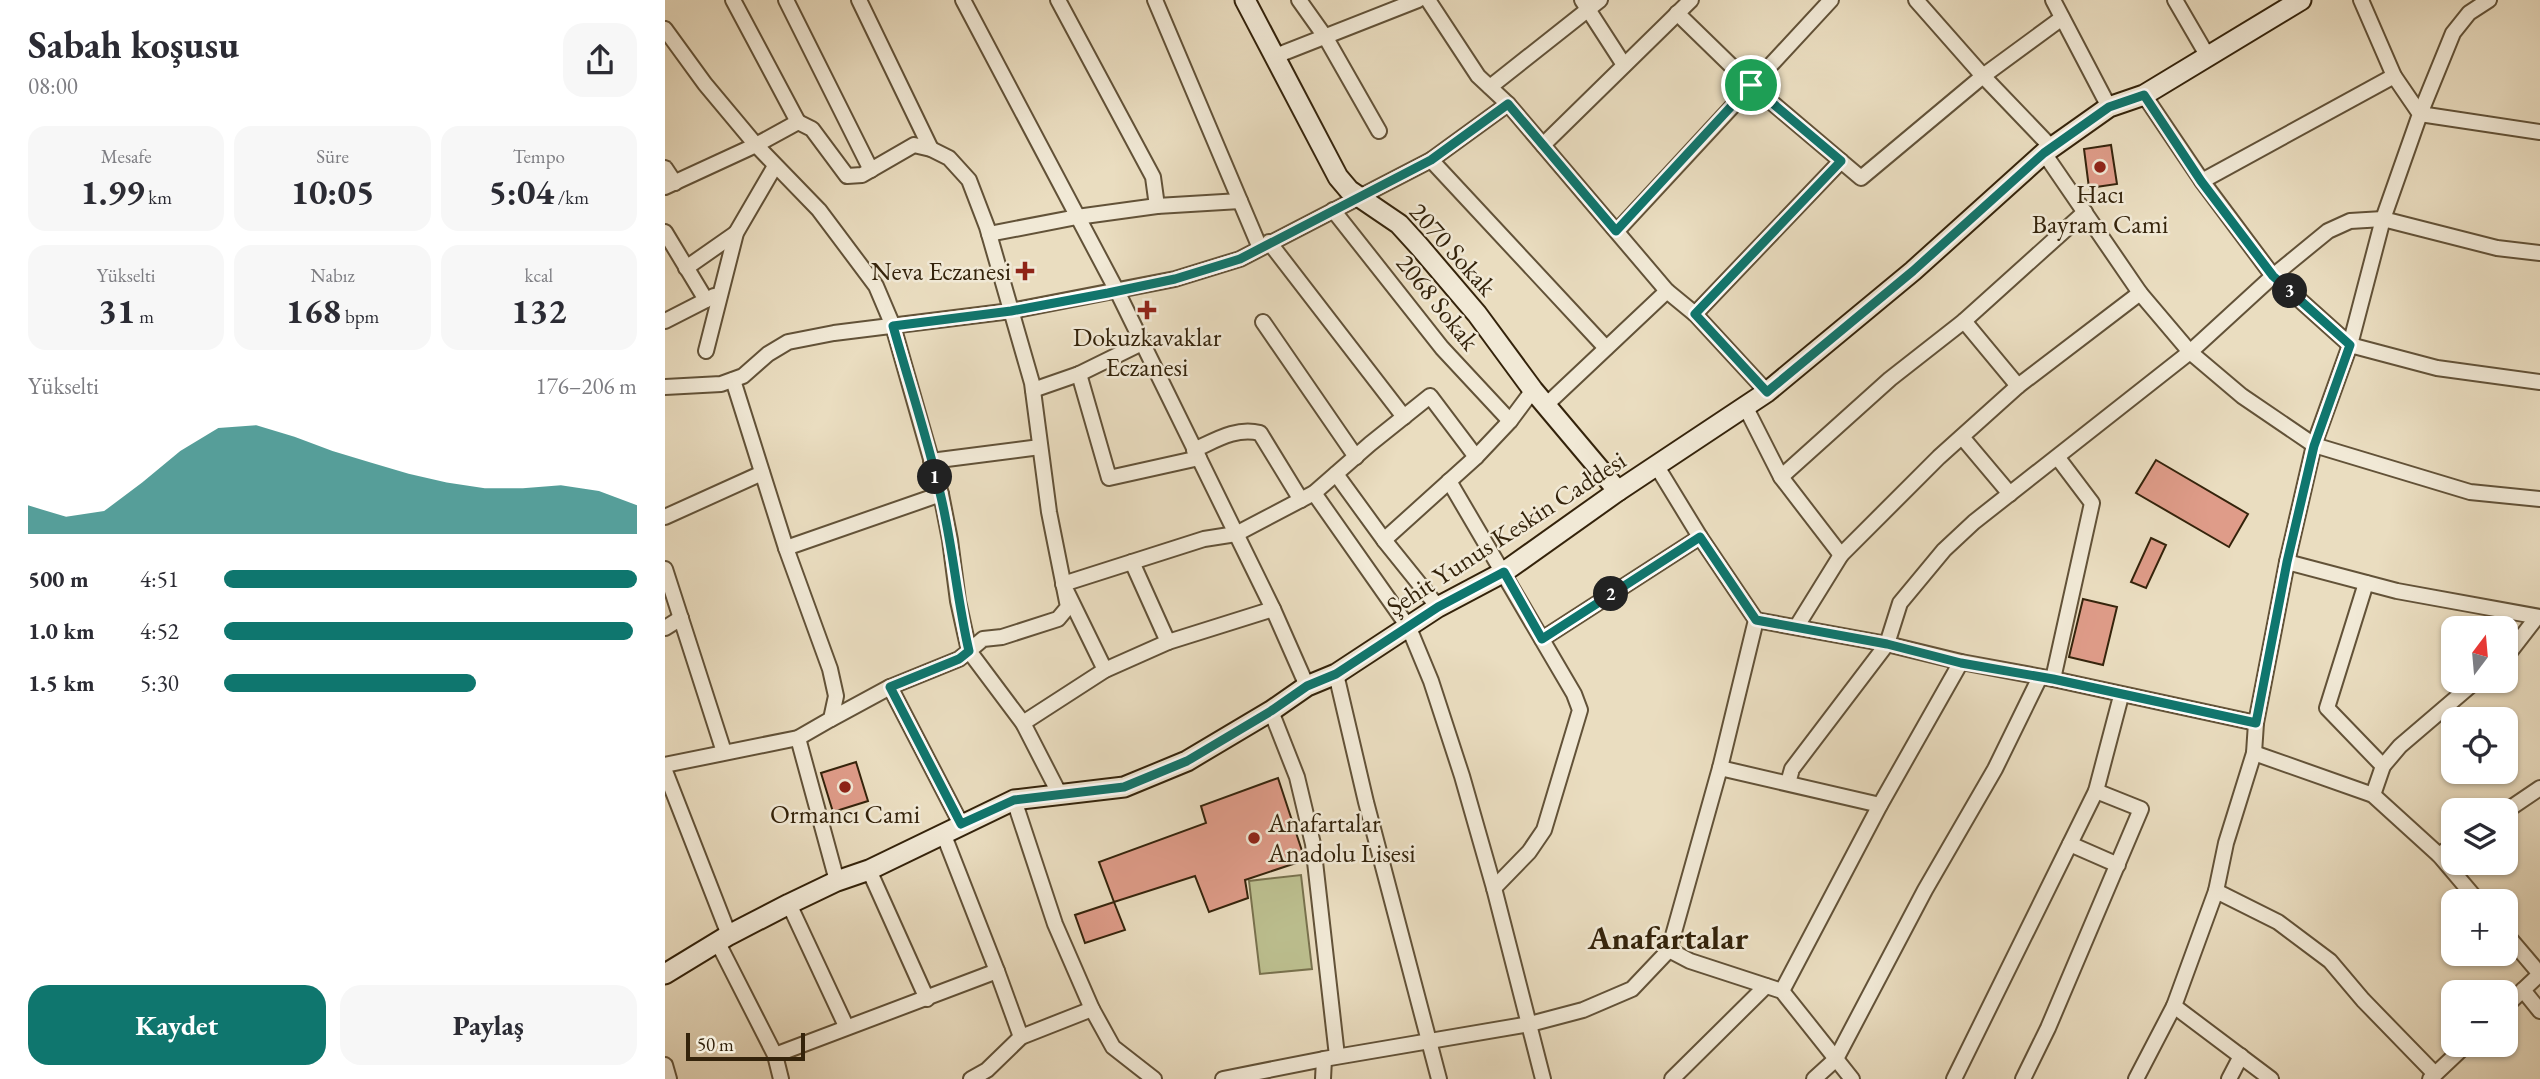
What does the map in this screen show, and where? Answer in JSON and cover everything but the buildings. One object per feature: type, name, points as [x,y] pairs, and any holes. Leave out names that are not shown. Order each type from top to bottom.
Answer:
[{"type":"street","points":[[665,765],[798,738],[890,687],[959,659],[983,639],[1002,637],[1058,618],[1068,607],[1049,512],[1033,390],[989,234],[969,180],[949,158],[931,149],[914,145],[862,175],[847,176],[812,129],[798,122],[733,0]]},
{"type":"street","points":[[786,0],[871,170]]},
{"type":"street","points":[[859,0],[931,149]]},
{"type":"street","points":[[963,0],[1117,291],[1273,609],[1307,686]]},
{"type":"street","points":[[1058,0],[1153,177],[1157,206]]},
{"type":"street","points":[[1155,0],[1240,201],[1265,245],[1404,417]]},
{"type":"street","name":"2070 Sokak","points":[[1245,0],[1338,177],[1359,197],[1391,217],[1419,246],[1477,314],[1533,390],[1618,491]]},
{"type":"street","points":[[1299,0],[1326,38],[1379,131]]},
{"type":"street","points":[[1273,57],[1419,0]]},
{"type":"street","points":[[1427,0],[1478,76],[1508,104],[1667,291],[1695,314],[1767,392]]},
{"type":"street","points":[[1543,145],[1691,0]]},
{"type":"street","points":[[1616,231],[1831,0]]},
{"type":"street","points":[[1916,0],[2048,150],[2085,212],[2140,293],[2190,352],[2242,396],[2314,446],[2470,492],[2540,499]]},
{"type":"street","points":[[2053,0],[2109,107]]},
{"type":"street","points":[[2175,0],[2207,55]]},
{"type":"street","name":"Şehit Yunus Keskin Caddesi","points":[[665,974],[723,939],[837,881],[870,870],[1014,800],[1124,787],[1187,761],[1271,711],[1307,686],[1336,674],[1438,607],[1504,572],[1656,465],[1746,408],[1913,271],[2048,150],[2109,107],[2144,95],[2275,7],[2301,0]]},
{"type":"street","points":[[2361,0],[2394,76],[2420,114],[2540,132]]},
{"type":"street","points":[[2136,1079],[2174,1006],[2215,891],[2226,843],[2254,753],[2256,723],[2287,562],[2314,446],[2350,345],[2383,219],[2420,114],[2453,33],[2469,12],[2489,0]]},
{"type":"street","points":[[1490,87],[1590,3],[1624,65]]},
{"type":"street","points":[[1677,13],[1751,85],[1861,178],[1983,76],[2061,19]]},
{"type":"street","points":[[665,29],[705,84],[756,145],[818,210],[876,286],[893,326],[941,494],[957,601],[969,651],[1023,723],[1059,793]]},
{"type":"street","points":[[2201,181],[2394,76]]},
{"type":"street","points":[[2144,95],[2201,181],[2273,276],[2350,345],[2437,368],[2540,382]]},
{"type":"street","points":[[665,387],[721,384],[733,380],[743,376],[768,354],[789,342],[1011,311],[1175,279],[1240,259],[1431,160],[1508,104]]},
{"type":"street","points":[[665,168],[670,185],[798,122]]},
{"type":"street","points":[[1431,160],[1606,348]]},
{"type":"street","points":[[1695,314],[1841,161]]},
{"type":"street","points":[[706,351],[736,233],[775,166]]},
{"type":"street","points":[[989,234],[1077,217],[1157,206],[1240,201]]},
{"type":"street","name":"2068 Sokak","points":[[1333,210],[1442,348],[1510,421]]},
{"type":"street","points":[[1781,477],[1890,379],[1964,321],[2085,212]]},
{"type":"street","points":[[1788,783],[1792,769],[1887,644],[1900,603],[1944,550],[1974,522],[2190,352],[2273,276],[2328,231],[2350,221],[2383,219],[2497,248],[2540,253]]},
{"type":"street","points":[[665,232],[706,300]]},
{"type":"street","points":[[686,268],[736,233]]},
{"type":"street","points":[[1546,405],[1667,291]]},
{"type":"street","points":[[665,321],[720,293]]},
{"type":"street","points":[[1797,626],[1841,555],[1962,437],[2018,386],[2140,293]]},
{"type":"street","points":[[1964,321],[2018,386]]},
{"type":"street","points":[[1263,322],[1356,457]]},
{"type":"street","points":[[1033,390],[1079,374],[1142,343]]},
{"type":"street","points":[[1079,374],[1109,478],[1196,454],[1235,432],[1247,430],[1260,433],[1409,628],[1431,681],[1462,776],[1543,1079]]},
{"type":"street","points":[[733,380],[786,548],[829,669],[836,696],[831,719]]},
{"type":"street","points":[[1384,540],[1476,457],[1510,421],[1533,390]]},
{"type":"street","points":[[1063,584],[1204,539],[1236,534],[1307,497],[1430,396],[1476,457]]},
{"type":"street","points":[[1746,408],[1781,477],[1841,555]]},
{"type":"street","points":[[1962,437],[2010,494]]},
{"type":"street","points":[[931,461],[1040,447]]},
{"type":"street","points":[[1814,1079],[1836,1059],[1925,890],[2047,678],[2092,503],[2057,458]]},
{"type":"street","points":[[1656,465],[1756,620],[1887,644],[1961,663],[2047,678],[2256,723]]},
{"type":"street","points":[[665,517],[762,473]]},
{"type":"street","points":[[1336,474],[1438,607]]},
{"type":"street","points":[[1449,481],[1574,694],[1580,710],[1544,830],[1529,852],[1494,888]]},
{"type":"street","points":[[786,548],[941,494]]},
{"type":"street","points":[[1542,639],[1700,537]]},
{"type":"street","points":[[1132,562],[1168,642]]},
{"type":"street","points":[[2287,562],[2424,596],[2538,617],[2518,642]]},
{"type":"street","points":[[665,569],[724,752]]},
{"type":"street","points":[[2366,583],[2327,708],[2383,765]]},
{"type":"street","points":[[1063,584],[1105,670]]},
{"type":"street","points":[[1023,723],[1105,670],[1168,642],[1273,609]]},
{"type":"street","points":[[665,628],[681,618]]},
{"type":"street","points":[[1223,1079],[1529,1024],[1583,1010],[1632,989],[1669,950],[1720,768],[1756,620]]},
{"type":"street","points":[[1782,991],[1880,805],[1961,663]]},
{"type":"street","points":[[1336,674],[1366,802],[1439,1079]]},
{"type":"street","points":[[890,687],[952,829],[1021,1037]]},
{"type":"street","points":[[2373,795],[2383,765],[2400,746],[2462,693]]},
{"type":"street","points":[[1954,1079],[2096,791],[2121,696]]},
{"type":"street","points":[[1271,711],[1297,777],[1313,844],[1330,1058],[1323,1079]]},
{"type":"street","points":[[798,738],[837,881]]},
{"type":"street","points":[[2254,753],[2373,795],[2439,855],[2468,889]]},
{"type":"street","points":[[1720,768],[1880,805]]},
{"type":"street","points":[[665,771],[723,939],[775,1055],[781,1079]]},
{"type":"street","points":[[2518,803],[2540,788]]},
{"type":"street","points":[[2023,1079],[2048,1028],[2141,809],[2096,791]]},
{"type":"street","points":[[1014,800],[1055,924],[1092,1009],[1114,1047],[1154,1079]]},
{"type":"street","points":[[2070,844],[2118,865]]},
{"type":"street","points":[[870,870],[926,999]]},
{"type":"street","points":[[2215,891],[2278,922],[2330,961],[2433,1076],[2453,1057]]},
{"type":"street","points":[[789,905],[846,1027]]},
{"type":"street","points":[[2518,948],[2540,974],[2518,995]]},
{"type":"street","points":[[1669,950],[1690,961],[1782,991],[1852,1079]]},
{"type":"street","points":[[775,1055],[997,971]]},
{"type":"street","points":[[1672,1079],[1766,986]]},
{"type":"street","points":[[2523,990],[2540,1011]]},
{"type":"street","points":[[2174,1006],[2271,1079]]},
{"type":"street","points":[[971,1079],[987,1070],[1021,1037],[1092,1009]]},
{"type":"street","points":[[2229,1079],[2241,1056]]},
{"type":"street","points":[[665,1065],[670,1079]]},
{"type":"green space","points":[[1301,875],[1312,969],[1260,974],[1249,881]]},
{"type":"place","name":"Hacı Bayram Cami","points":[[2100,167]]},
{"type":"place","name":"Neva Eczanesi","points":[[1025,271]]},
{"type":"place","name":"Dokuzkavaklar Eczanesi","points":[[1147,310]]},
{"type":"place","name":"Ormancı Cami","points":[[845,787]]},
{"type":"place","name":"Anafartalar Anadolu Lisesi","points":[[1254,838]]},
{"type":"district","name":"Anafartalar","points":[[1668,937]]},
{"type":"route","points":[[1751,85],[1841,161],[1695,314],[1767,392],[1913,271],[2044,153],[2109,107],[2144,95],[2201,181],[2273,276],[2350,345],[2314,446],[2287,562],[2256,723],[2121,696],[2053,679],[1961,663],[1887,644],[1756,620],[1700,537],[1542,639],[1504,572],[1438,607],[1336,674],[1307,686],[1271,711],[1187,761],[1124,787],[1014,800],[961,824],[890,687],[959,659],[969,651],[957,601],[941,494],[893,326],[1011,311],[1108,293],[1175,279],[1240,259],[1431,160],[1508,104],[1616,231],[1751,85]]}]
